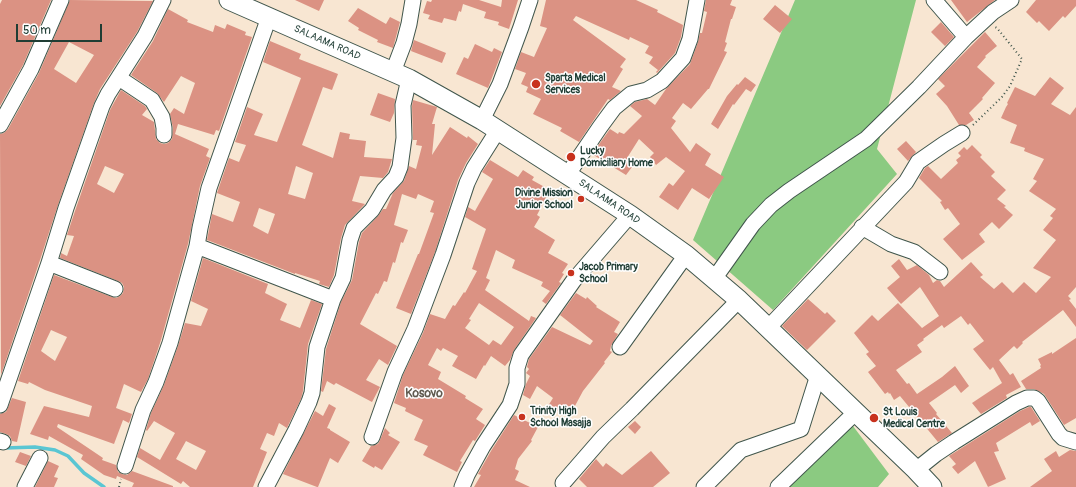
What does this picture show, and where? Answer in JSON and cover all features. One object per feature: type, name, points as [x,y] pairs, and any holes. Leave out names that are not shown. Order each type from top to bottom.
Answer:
[{"type":"main road","name":"SALAAMA ROAD","points":[[233,1],[401,76],[482,120],[630,215],[686,256],[739,300],[932,487]]},
{"type":"street","points":[[0,125],[31,69],[61,0]]},
{"type":"street","points":[[0,406],[49,263],[66,208],[102,106],[145,36],[163,0]]},
{"type":"street","points":[[266,487],[309,402],[312,393],[317,347],[333,299],[343,278],[350,240],[354,228],[372,210],[384,190],[396,177],[400,167],[404,138],[401,76],[404,43],[410,24],[414,0]]},
{"type":"street","points":[[482,120],[500,84],[530,0]]},
{"type":"street","points":[[568,174],[614,108],[631,94],[647,90],[662,81],[682,58],[690,39],[696,0]]},
{"type":"street","points":[[934,0],[966,37]]},
{"type":"street","points":[[714,279],[753,224],[772,205],[789,191],[866,139],[919,87],[966,37],[993,12],[1011,0]]},
{"type":"street","points":[[125,466],[143,410],[156,382],[170,343],[197,246],[209,188],[268,17]]},
{"type":"street","points":[[119,78],[152,100],[162,117],[164,135]]},
{"type":"street","points":[[372,437],[395,372],[415,329],[474,168],[498,130]]},
{"type":"street","points":[[768,328],[906,182],[918,162],[962,133]]},
{"type":"street","points":[[462,487],[483,446],[510,405],[516,384],[517,368],[521,355],[562,296],[630,215]]},
{"type":"street","points":[[862,227],[891,244],[914,252],[940,272]]},
{"type":"street","points":[[197,246],[333,299]]},
{"type":"street","points":[[620,348],[686,256]]},
{"type":"street","points":[[49,263],[114,288]]},
{"type":"street","points":[[563,483],[603,437],[739,300]]},
{"type":"street","points":[[704,487],[741,450],[801,429],[818,375]]},
{"type":"street","points":[[916,470],[954,442],[1016,403],[1027,398],[1034,398],[1038,401],[1063,438],[1076,442]]},
{"type":"street","points":[[778,487],[856,412]]},
{"type":"street","points":[[25,487],[40,458]]},
{"type":"path","points":[[962,133],[981,118],[1002,97],[1010,86],[1022,59],[998,28],[983,21]]},
{"type":"green space","points":[[795,0],[916,0],[877,149],[897,174],[773,310],[693,240]]},
{"type":"green space","points":[[850,422],[889,474],[878,487],[783,487]]},
{"type":"building","points":[[2,0],[51,0],[23,65],[0,106],[0,4]]},
{"type":"building","points":[[70,0],[153,1],[137,32],[100,89],[94,103],[1,375],[0,134],[4,133],[8,129],[39,73]],"holes":[[[69,42],[94,55],[76,83],[54,69]]]},
{"type":"building","points":[[295,0],[324,0],[319,11]]},
{"type":"building","points":[[432,0],[479,0],[501,7],[502,0],[518,0],[509,29],[498,25],[499,22],[484,18],[486,12],[463,4],[456,21],[444,18],[442,23],[428,19],[430,15],[423,13],[427,1],[431,2]]},
{"type":"building","points":[[546,0],[636,0],[658,10],[657,12],[683,25],[681,37],[675,53],[657,73],[656,72],[658,70],[649,63],[653,57],[645,53],[649,46],[630,37],[629,40],[576,16],[573,20],[626,59],[620,67],[623,69],[612,87],[621,91],[610,100],[608,99],[579,142],[560,131],[562,128],[533,114],[541,99],[526,92],[528,87],[521,84],[526,73],[515,69],[521,52],[534,57],[547,28],[540,26]]},
{"type":"building","points":[[706,0],[732,0],[730,5],[736,7],[725,42],[727,43],[724,51],[727,52],[709,89],[691,109],[683,103],[672,118],[676,121],[671,128],[690,152],[696,143],[711,154],[705,165],[724,177],[709,199],[692,188],[678,210],[659,197],[669,183],[673,186],[685,171],[666,157],[656,165],[650,157],[654,153],[639,139],[627,158],[635,163],[626,175],[592,154],[610,129],[618,134],[619,132],[624,134],[642,116],[630,106],[635,102],[647,99],[655,105],[666,89],[690,64],[700,33],[702,33],[707,12],[704,11]]},
{"type":"building","points":[[951,0],[995,0],[967,22]]},
{"type":"building","points":[[1036,0],[1076,0],[1076,6],[1065,18],[1063,16],[1049,31],[1039,21],[1037,23],[1026,12]]},
{"type":"building","points":[[775,5],[792,19],[780,33],[763,19]]},
{"type":"building","points":[[358,8],[386,24],[390,17],[400,22],[393,48],[377,42],[378,40],[358,30],[359,28],[348,21]]},
{"type":"building","points":[[168,9],[188,20],[187,22],[213,32],[215,25],[225,29],[227,24],[246,32],[245,35],[252,37],[219,131],[216,130],[214,135],[178,124],[175,134],[209,149],[206,156],[210,158],[200,186],[188,244],[161,340],[148,379],[141,392],[124,384],[116,408],[132,414],[129,423],[123,420],[114,444],[58,424],[57,427],[103,458],[102,460],[116,465],[118,472],[127,475],[132,471],[173,486],[132,487],[134,483],[117,476],[116,479],[104,475],[81,459],[83,455],[49,436],[48,440],[30,434],[44,406],[89,417],[92,406],[45,390],[29,382],[28,384],[18,381],[54,275],[112,297],[116,298],[123,293],[124,287],[122,283],[60,258],[61,253],[67,256],[74,236],[67,235],[110,110],[121,90],[145,106],[147,109],[142,115],[154,122],[156,139],[160,143],[168,143],[172,139],[173,128],[170,114],[174,108],[184,114],[195,83],[181,76],[164,102],[157,93],[131,75],[153,41]],"holes":[[[105,166],[124,174],[114,193],[97,184]],[[51,330],[67,337],[55,361],[41,351]]]},
{"type":"building","points":[[941,22],[954,37],[945,46],[931,32]]},
{"type":"building","points":[[985,32],[997,46],[985,56],[986,57],[977,67],[995,83],[982,98],[983,99],[969,113],[974,120],[966,125],[959,125],[947,106],[936,94],[945,86],[938,79]]},
{"type":"building","points":[[414,40],[446,53],[442,63],[411,51]]},
{"type":"building","points":[[270,41],[301,54],[299,59],[338,74],[332,90],[323,87],[302,145],[333,158],[340,132],[350,134],[349,139],[366,141],[364,157],[392,159],[388,172],[383,178],[360,176],[352,201],[365,204],[345,225],[334,275],[329,287],[319,284],[320,281],[295,274],[207,240],[212,214],[233,222],[240,202],[217,193],[229,158],[239,162],[246,145],[235,142],[247,107],[263,114],[254,135],[277,142],[301,78],[263,62]],"holes":[[[296,166],[313,173],[305,199],[288,194]],[[259,208],[275,214],[268,234],[253,226]]]},
{"type":"building","points":[[475,44],[492,52],[494,48],[502,52],[488,88],[456,74],[464,57],[468,59]]},
{"type":"building","points":[[745,77],[756,85],[751,92],[746,89],[734,105],[733,104],[718,129],[711,124],[727,96]]},
{"type":"building","points":[[1050,77],[1064,88],[1051,104],[1070,115],[1076,107],[1076,287],[1068,296],[1071,299],[1069,300],[1076,309],[1076,327],[1063,310],[1022,342],[1023,343],[1017,349],[1014,346],[999,360],[1010,375],[1013,373],[1021,387],[1006,395],[1007,398],[981,414],[972,403],[1002,383],[993,367],[990,370],[973,349],[984,341],[970,323],[968,325],[961,316],[944,328],[942,325],[923,339],[924,340],[917,345],[922,352],[896,370],[907,384],[909,383],[917,394],[955,366],[969,386],[961,393],[955,385],[929,403],[952,433],[938,442],[900,396],[894,400],[890,393],[889,394],[888,392],[885,394],[868,372],[876,366],[866,354],[869,352],[854,333],[872,315],[878,321],[898,303],[922,328],[939,316],[920,287],[901,304],[887,288],[900,277],[891,266],[899,259],[907,270],[917,265],[929,275],[933,283],[937,280],[940,281],[944,287],[971,262],[983,275],[980,277],[994,289],[1002,282],[1013,293],[1024,282],[1036,293],[1051,277],[1033,268],[1056,240],[1043,230],[1053,218],[1050,216],[1056,209],[1029,191],[1037,181],[1033,179],[1044,159],[1024,151],[1025,148],[1010,143],[1017,125],[1001,118],[1015,87],[1035,96]]},
{"type":"building","points":[[378,93],[395,99],[394,113],[390,122],[370,115]]},
{"type":"building","points":[[413,100],[437,107],[432,124],[435,124],[432,155],[450,127],[467,138],[468,136],[478,144],[466,163],[458,180],[435,252],[411,314],[396,308],[419,254],[434,213],[430,212],[434,201],[418,194],[416,199],[402,194],[394,225],[408,230],[403,243],[401,242],[395,263],[393,262],[387,282],[384,281],[378,294],[376,293],[360,324],[397,346],[388,365],[379,359],[366,380],[380,387],[372,402],[336,383],[334,385],[327,381],[323,392],[321,391],[326,349],[341,302],[352,280],[362,233],[383,209],[386,209],[393,193],[404,181],[409,166],[416,169],[422,146],[416,145],[417,140],[413,140]]},
{"type":"building","points":[[906,141],[916,152],[908,161],[897,149]]},
{"type":"building","points":[[972,145],[982,155],[980,157],[995,172],[991,176],[1006,190],[997,199],[1006,206],[1004,207],[1013,215],[999,229],[992,222],[979,234],[985,242],[962,260],[943,239],[960,224],[948,208],[945,210],[940,202],[942,201],[919,178],[928,166],[941,179],[958,163],[956,160],[961,156],[958,153],[964,147],[967,150]]},
{"type":"building","points":[[490,160],[518,177],[523,170],[534,177],[532,180],[550,190],[537,215],[540,217],[534,227],[555,240],[548,253],[568,264],[562,273],[564,274],[559,282],[561,283],[546,304],[542,301],[550,291],[541,286],[543,282],[512,268],[515,260],[496,250],[486,278],[490,280],[485,290],[529,321],[531,316],[536,318],[505,366],[491,356],[476,379],[452,366],[458,356],[443,348],[441,351],[437,348],[428,365],[441,372],[438,379],[466,396],[465,398],[483,409],[476,419],[485,425],[475,441],[473,440],[460,461],[462,462],[457,472],[423,455],[428,446],[414,440],[423,420],[405,411],[406,408],[394,403],[403,375],[423,333],[430,314],[445,319],[453,305],[455,306],[464,292],[465,293],[477,271],[472,269],[486,229],[465,217],[468,207],[475,211],[493,179],[482,172]],"holes":[[[479,303],[514,327],[501,345],[493,340],[489,345],[465,328],[471,320],[469,319]]]},
{"type":"building","points":[[203,258],[268,284],[265,293],[287,304],[280,320],[300,328],[311,300],[322,304],[308,344],[301,399],[287,428],[279,423],[274,436],[267,433],[260,449],[267,452],[253,487],[190,487],[183,481],[181,484],[137,457],[140,448],[160,460],[175,433],[154,421],[147,431],[146,430],[151,413],[164,385],[185,323],[201,326],[208,309],[191,301]],"holes":[[[186,441],[206,451],[196,470],[176,459]]]},
{"type":"building","points":[[576,293],[586,299],[587,297],[597,306],[596,307],[620,322],[614,332],[618,334],[611,346],[610,351],[612,352],[583,391],[569,417],[548,406],[553,398],[537,386],[530,399],[523,395],[530,376],[526,373],[529,369],[527,367],[529,359],[552,327],[590,345],[593,341],[560,315]]},
{"type":"building","points":[[808,299],[825,314],[827,312],[836,321],[807,350],[782,326]]},
{"type":"building","points":[[1076,338],[1076,418],[1064,425],[1044,394],[1034,389],[1026,389],[1021,381],[1041,368],[1038,359],[1052,352],[1052,354]]},
{"type":"building","points":[[12,398],[26,402],[17,442],[12,441],[10,436],[0,432],[0,414],[6,412]]},
{"type":"building","points":[[329,404],[336,408],[327,428],[350,442],[338,463],[330,458],[317,487],[283,474],[315,411],[323,416]]},
{"type":"building","points":[[1031,407],[1040,421],[1032,426],[1030,422],[996,443],[999,451],[994,452],[1006,479],[988,487],[975,461],[958,474],[952,467],[956,464],[949,456],[1020,411]]},
{"type":"building","points":[[514,415],[538,427],[531,440],[532,441],[518,459],[515,469],[519,471],[515,480],[530,487],[474,487],[481,475],[478,474]]},
{"type":"building","points":[[635,421],[641,427],[635,434],[628,427]]},
{"type":"building","points":[[385,428],[390,433],[388,435],[400,442],[382,470],[375,466],[374,468],[362,461],[371,446],[378,444]]},
{"type":"building","points":[[1070,450],[1076,451],[1076,487],[1030,487],[1052,471],[1044,459],[1056,451],[1059,457]]},
{"type":"building","points":[[651,451],[670,473],[653,487],[587,487],[579,479],[596,459],[603,467],[606,463],[622,475]]},
{"type":"building","points":[[20,452],[31,456],[26,466],[15,462]]},
{"type":"building","points":[[48,461],[59,466],[54,477],[58,478],[54,487],[35,487]]},
{"type":"waterway","points":[[5,448],[35,447],[55,450],[68,456],[84,473],[104,487]]},
{"type":"place","name":"Sparta Medical Services","points":[[536,84]]},
{"type":"place","name":"Lucky Domiciliary Home","points":[[571,157]]},
{"type":"place","name":"Divine Mission Junior School","points":[[581,199]]},
{"type":"place","name":"Jacob Primary School","points":[[571,273]]},
{"type":"place","name":"Trinity High School Masajja","points":[[522,417]]},
{"type":"place","name":"St Louis Medical Centre","points":[[874,418]]},
{"type":"district","name":"Kosovo","points":[[424,394]]}]
